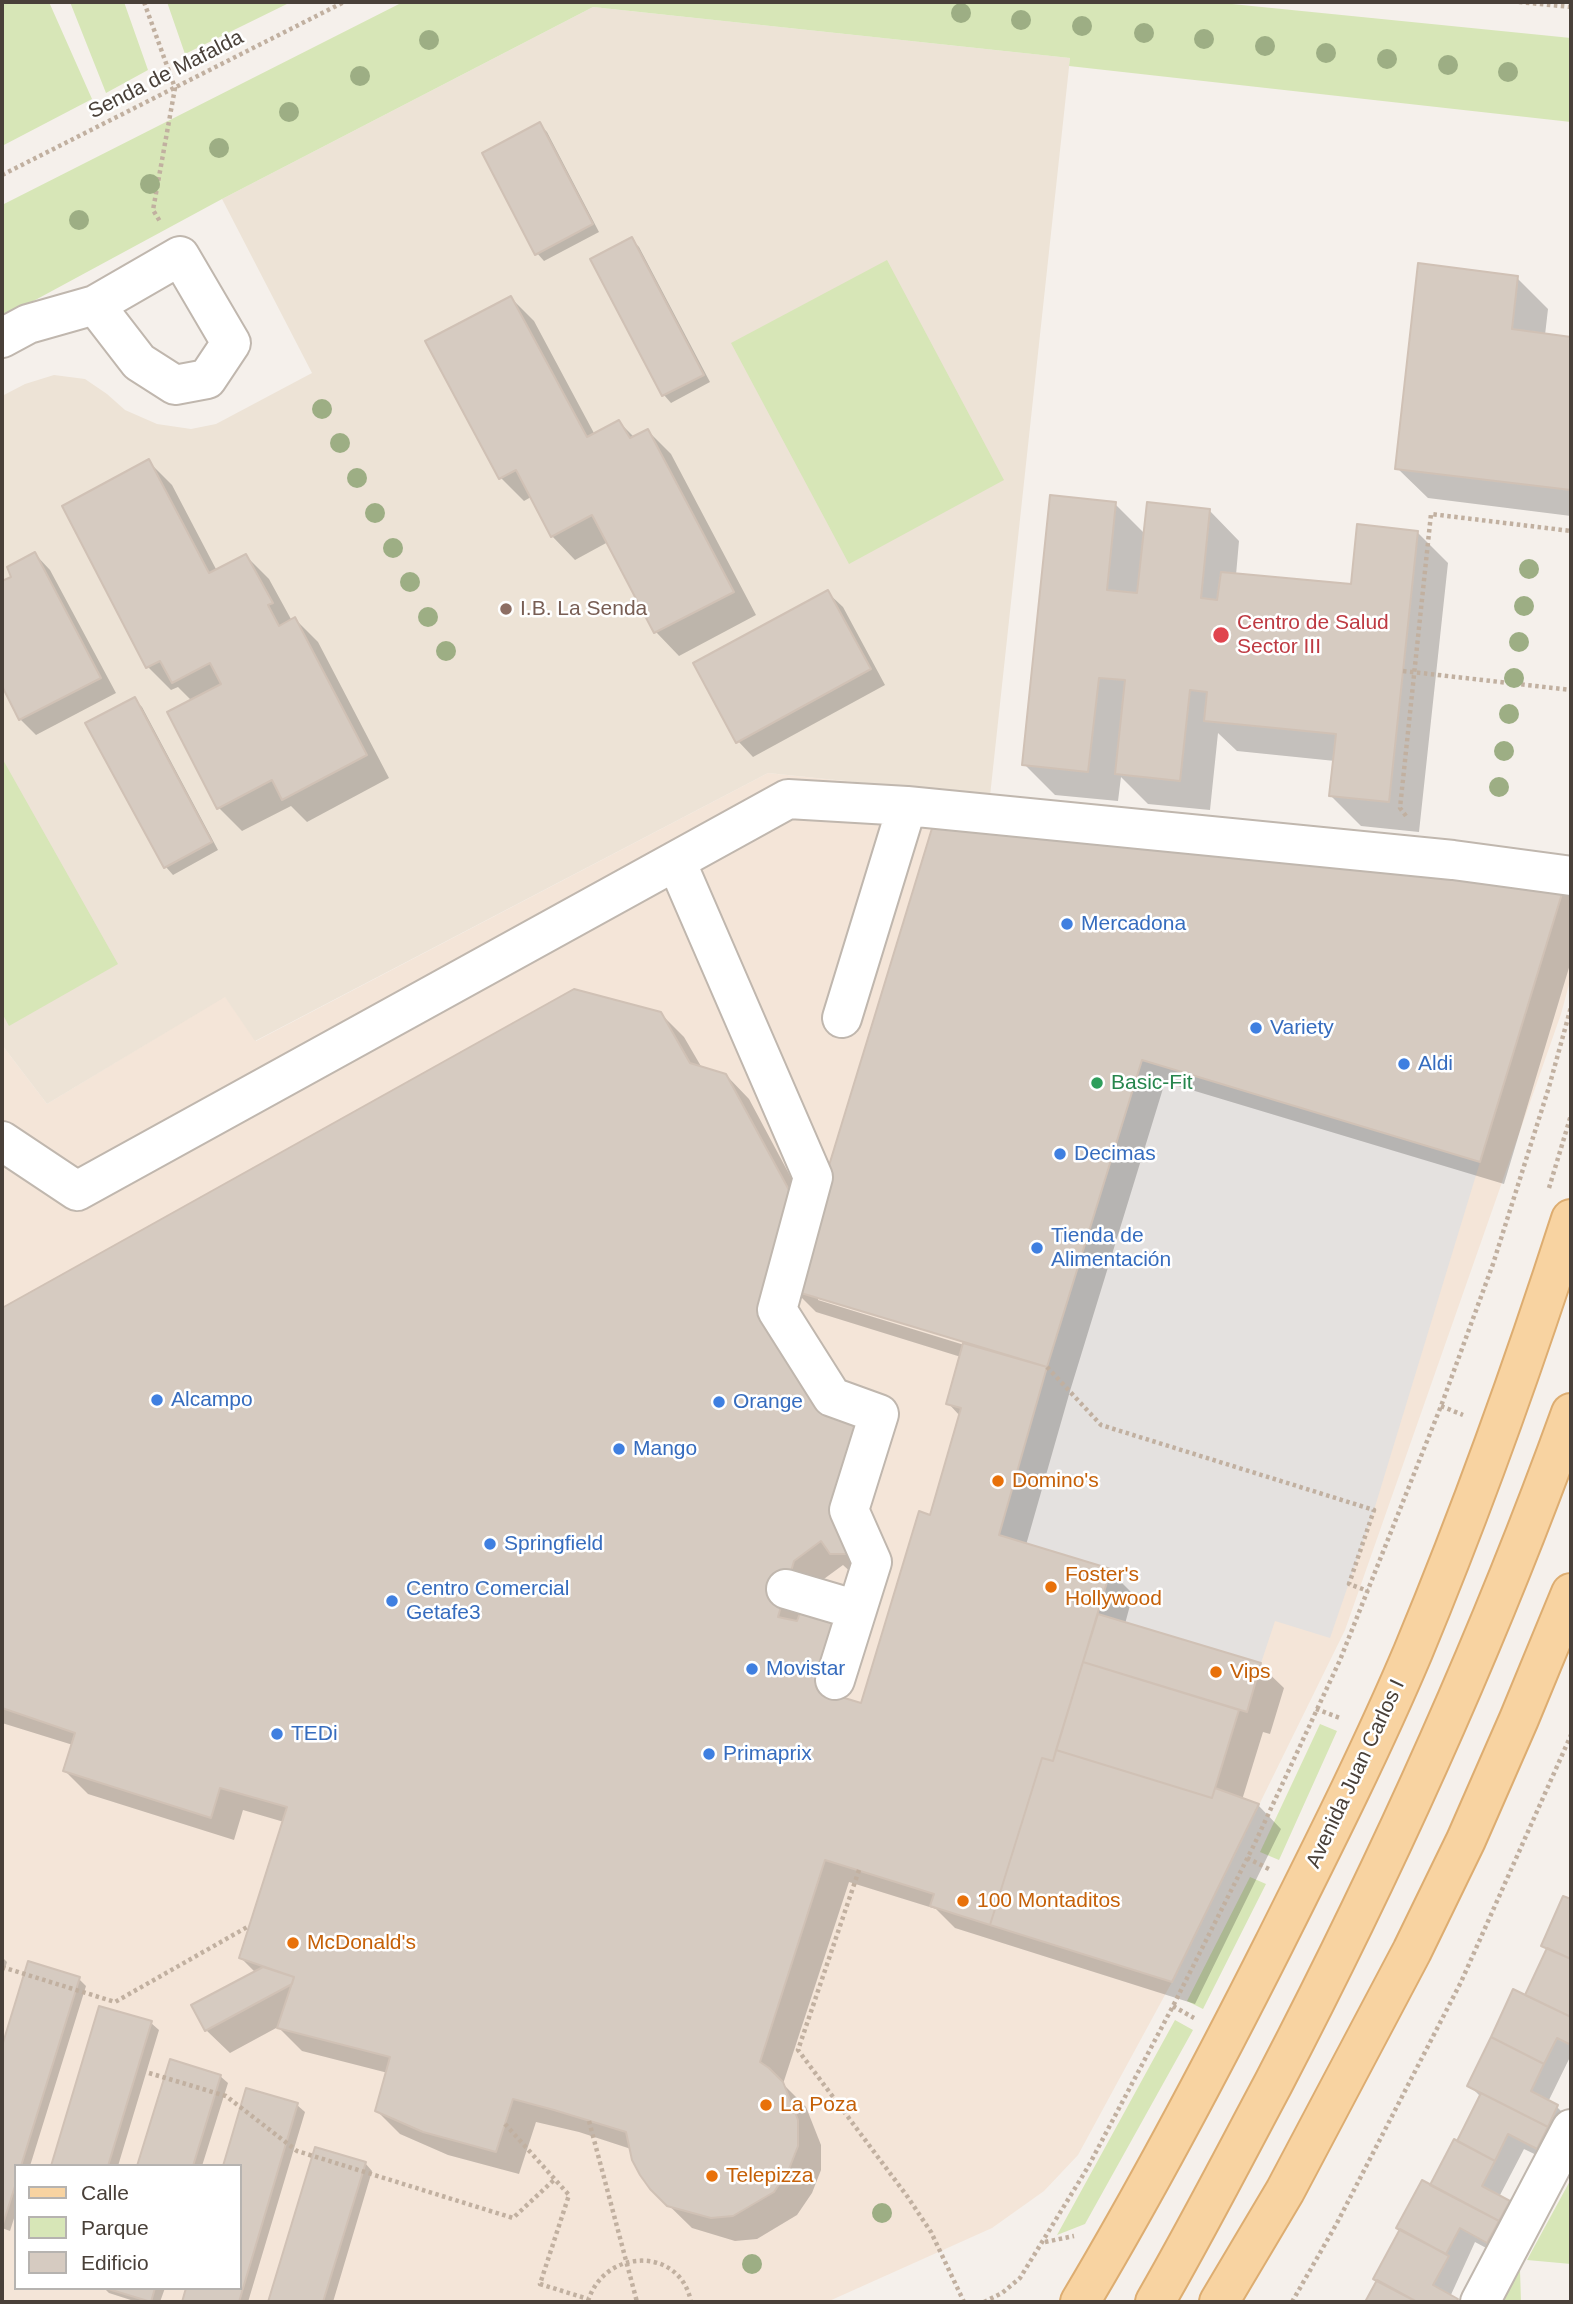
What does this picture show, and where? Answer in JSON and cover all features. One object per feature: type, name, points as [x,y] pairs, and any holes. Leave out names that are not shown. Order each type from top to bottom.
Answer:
[{"type":"main road","name":"Avenida Juan Carlos I","points":[[1080,2302],[1137,2204],[1245,2002],[1325,1843],[1412,1654],[1490,1455],[1560,1205]]},
{"type":"main road","points":[[1155,2302],[1189,2244],[1323,1988],[1399,1828],[1530,1528],[1571,1413]]},
{"type":"main road","points":[[1219,2302],[1285,2192],[1412,1951],[1466,1840],[1571,1593]]},
{"type":"street","points":[[2,338],[28,324],[95,305],[180,256],[231,343],[207,379],[175,385],[139,362],[95,305]]},
{"type":"street","points":[[2,1141],[77,1191],[788,799],[907,806],[1453,860],[1571,876]]},
{"type":"street","points":[[842,1018],[907,806]]},
{"type":"street","points":[[676,861],[813,1177],[777,1310],[832,1397],[879,1414],[849,1510],[872,1562],[871,1598],[835,1680]]},
{"type":"street","points":[[786,1589],[871,1598]]},
{"type":"street","points":[[1480,2302],[1571,2129]]},
{"type":"path","points":[[144,2],[176,88],[153,210],[180,256]]},
{"type":"path","name":"Senda de Mafalda","points":[[2,175],[344,2]]},
{"type":"path","points":[[1519,2],[1571,7]]},
{"type":"path","points":[[1407,818],[1400,808],[1431,514],[1571,531]]},
{"type":"path","points":[[1403,671],[1571,690]]},
{"type":"path","points":[[984,2302],[1002,2293],[1020,2278],[1044,2243],[1088,2167],[1247,1858],[1340,1660],[1441,1406],[1493,1264],[1549,1087],[1571,1007]]},
{"type":"path","points":[[1560,1205],[1571,1115]]},
{"type":"path","points":[[1047,1367],[1101,1425],[1374,1510],[1349,1584],[1368,1591]]},
{"type":"path","points":[[1316,1709],[1348,1721]]},
{"type":"path","points":[[1292,2302],[1337,2223],[1461,1982],[1571,1735]]},
{"type":"path","points":[[1247,1858],[1279,1874]]},
{"type":"path","points":[[859,1870],[798,2050],[931,2232],[964,2302]]},
{"type":"path","points":[[2,1967],[115,2002],[249,1926]]},
{"type":"path","points":[[1173,2006],[1204,2024]]},
{"type":"path","points":[[149,2073],[226,2096],[297,2151],[513,2218],[555,2179]]},
{"type":"path","points":[[589,2121],[637,2302]]},
{"type":"path","points":[[505,2124],[569,2195],[540,2284],[588,2301],[595,2284],[606,2272],[626,2262],[654,2262],[669,2269],[681,2280],[691,2302]]},
{"type":"path","points":[[1044,2243],[1077,2236]]},
{"type":"shaded area","name":"I.B. La Senda","points":[[593,7],[1070,58],[990,796],[768,773],[255,1041],[225,997],[47,1104],[2,1045],[2,396],[25,384],[54,375],[85,379],[125,410],[157,424],[191,429],[216,424],[312,373],[222,199]]},
{"type":"shaded area","points":[[768,773],[1539,853],[1571,859],[1571,977],[1561,1014],[1345,1630],[1172,1982],[1078,2155],[1044,2191],[992,2228],[827,2302],[2,2301],[2,1045],[47,1104],[225,996],[256,1041]]},
{"type":"shaded area","points":[[1142,1060],[1480,1162],[1374,1510],[1330,1638],[1275,1621],[1261,1663],[1098,1614],[1111,1569],[999,1535],[1047,1367]]},
{"type":"green space","points":[[2,2],[49,2],[92,99],[2,146]]},
{"type":"green space","points":[[70,2],[124,2],[148,70],[106,93]]},
{"type":"green space","points":[[167,2],[291,2],[185,54]]},
{"type":"green space","points":[[403,2],[1212,2],[1571,38],[1571,122],[1069,66],[1070,58],[593,7],[222,199],[2,318],[2,205]]},
{"type":"green space","points":[[887,260],[1004,480],[849,564],[731,343]]},
{"type":"green space","points":[[2,758],[118,964],[9,1026],[2,1013]]},
{"type":"green space","points":[[1320,1724],[1337,1731],[1279,1860],[1260,1852]]},
{"type":"green space","points":[[1250,1877],[1266,1884],[1203,2009],[1187,2001]]},
{"type":"green space","points":[[1175,2020],[1193,2030],[1085,2224],[1057,2235]]},
{"type":"green space","points":[[1571,2179],[1571,2264],[1527,2260]]},
{"type":"green space","points":[[1520,2270],[1521,2302],[1502,2302]]},
{"type":"building","points":[[540,122],[593,224],[535,255],[482,153]]},
{"type":"building","points":[[632,237],[704,375],[662,396],[590,259]]},
{"type":"building","points":[[1418,263],[1518,276],[1512,329],[1571,337],[1571,490],[1395,469]]},
{"type":"building","points":[[511,296],[587,437],[619,420],[630,438],[648,429],[734,592],[654,633],[592,515],[551,537],[516,470],[499,479],[425,341]]},
{"type":"building","points":[[149,459],[209,573],[246,554],[273,603],[268,605],[279,626],[295,617],[367,755],[282,800],[272,780],[217,809],[167,712],[221,684],[210,663],[172,683],[160,661],[146,668],[62,506]]},
{"type":"building","name":"Centro de Salud Sector III","points":[[1050,495],[1116,502],[1107,590],[1137,593],[1147,502],[1210,509],[1201,598],[1217,600],[1221,572],[1351,584],[1357,524],[1418,531],[1389,802],[1329,796],[1336,734],[1204,721],[1207,692],[1190,690],[1180,781],[1115,774],[1125,680],[1099,678],[1088,772],[1022,765]]},
{"type":"building","points":[[35,552],[101,678],[19,720],[2,686],[2,581],[11,577],[7,567]]},
{"type":"building","points":[[828,590],[871,669],[736,743],[693,663]]},
{"type":"building","points":[[135,697],[212,842],[164,868],[85,723]]},
{"type":"building","points":[[933,825],[1564,887],[1480,1162],[1142,1060],[1047,1367],[791,1290]]},
{"type":"building","name":"Centro Comercial Getafe3","points":[[574,989],[661,1012],[690,1063],[726,1074],[789,1190],[761,1309],[857,1422],[849,1554],[830,1554],[821,1541],[794,1561],[778,1617],[797,1621],[803,1605],[841,1616],[818,1690],[861,1703],[919,1511],[930,1515],[961,1408],[946,1404],[963,1343],[1047,1367],[999,1535],[1111,1569],[1053,1761],[1042,1758],[990,1925],[930,1906],[934,1894],[825,1860],[760,2062],[783,2082],[798,2120],[798,2146],[789,2169],[774,2192],[733,2216],[711,2218],[667,2206],[640,2175],[632,2160],[626,2132],[554,2110],[513,2099],[496,2152],[423,2132],[375,2111],[390,2057],[277,2028],[294,1977],[239,1958],[287,1807],[220,1788],[211,1818],[63,1771],[75,1733],[2,1708],[2,1308]]},
{"type":"building","points":[[1098,1614],[1261,1663],[1247,1712],[1083,1662]]},
{"type":"building","points":[[1083,1662],[1239,1710],[1212,1798],[1056,1750]]},
{"type":"building","points":[[1056,1750],[1212,1798],[1215,1788],[1259,1804],[1172,1982],[990,1925],[1042,1758],[1053,1761]]},
{"type":"building","points":[[1563,1896],[1571,1899],[1571,1959],[1541,1946]]},
{"type":"building","points":[[1547,1948],[1571,1959],[1571,2017],[1525,1995]]},
{"type":"building","points":[[28,1961],[80,1977],[22,2164],[14,2164],[14,2189],[3,2224],[2,2046]]},
{"type":"building","points":[[263,1967],[294,1977],[292,1984],[205,2031],[191,2005]]},
{"type":"building","points":[[1513,1989],[1571,2017],[1571,2045],[1557,2038],[1544,2064],[1491,2037]]},
{"type":"building","points":[[99,2006],[152,2021],[109,2164],[52,2164]]},
{"type":"building","points":[[1491,2037],[1544,2064],[1531,2091],[1558,2105],[1548,2127],[1467,2086]]},
{"type":"building","points":[[170,2059],[221,2075],[194,2164],[138,2164]]},
{"type":"building","points":[[246,2088],[298,2103],[239,2302],[182,2302],[185,2290],[242,2290],[242,2164],[224,2164]]},
{"type":"building","points":[[1481,2093],[1548,2127],[1537,2149],[1508,2134],[1495,2161],[1457,2141]]},
{"type":"building","points":[[1454,2139],[1495,2161],[1482,2186],[1510,2201],[1499,2221],[1430,2185]]},
{"type":"building","points":[[315,2147],[366,2162],[323,2302],[268,2302]]},
{"type":"building","points":[[1422,2180],[1499,2221],[1487,2243],[1460,2228],[1446,2254],[1396,2228]]},
{"type":"building","points":[[1400,2229],[1449,2256],[1433,2285],[1458,2299],[1456,2302],[1417,2302],[1373,2279]]},
{"type":"building","points":[[1377,2280],[1417,2302],[1365,2302]]},
{"type":"building","points":[[112,2290],[154,2290],[151,2302]]},
{"type":"place","name":"I.B. La Senda","points":[[506,609]]},
{"type":"place","name":"Centro de Salud Sector III","points":[[1221,635]]},
{"type":"place","name":"Mercadona","points":[[1067,924]]},
{"type":"place","name":"Variety","points":[[1256,1028]]},
{"type":"place","name":"Aldi","points":[[1404,1064]]},
{"type":"place","name":"Basic-Fit","points":[[1097,1083]]},
{"type":"place","name":"Decimas","points":[[1060,1154]]},
{"type":"place","name":"Tienda de Alimentación","points":[[1037,1248]]},
{"type":"place","name":"Alcampo","points":[[157,1400]]},
{"type":"place","name":"Orange","points":[[719,1402]]},
{"type":"place","name":"Mango","points":[[619,1449]]},
{"type":"place","name":"Domino's","points":[[998,1481]]},
{"type":"place","name":"Springfield","points":[[490,1544]]},
{"type":"place","name":"Foster's Hollywood","points":[[1051,1587]]},
{"type":"place","name":"Centro Comercial Getafe3","points":[[392,1601]]},
{"type":"place","name":"Movistar","points":[[752,1669]]},
{"type":"place","name":"Vips","points":[[1216,1672]]},
{"type":"place","name":"TEDi","points":[[277,1734]]},
{"type":"place","name":"Primaprix","points":[[709,1754]]},
{"type":"place","name":"100 Montaditos","points":[[963,1901]]},
{"type":"place","name":"McDonald's","points":[[293,1943]]},
{"type":"place","name":"La Poza","points":[[766,2105]]},
{"type":"place","name":"Telepizza","points":[[712,2176]]}]
